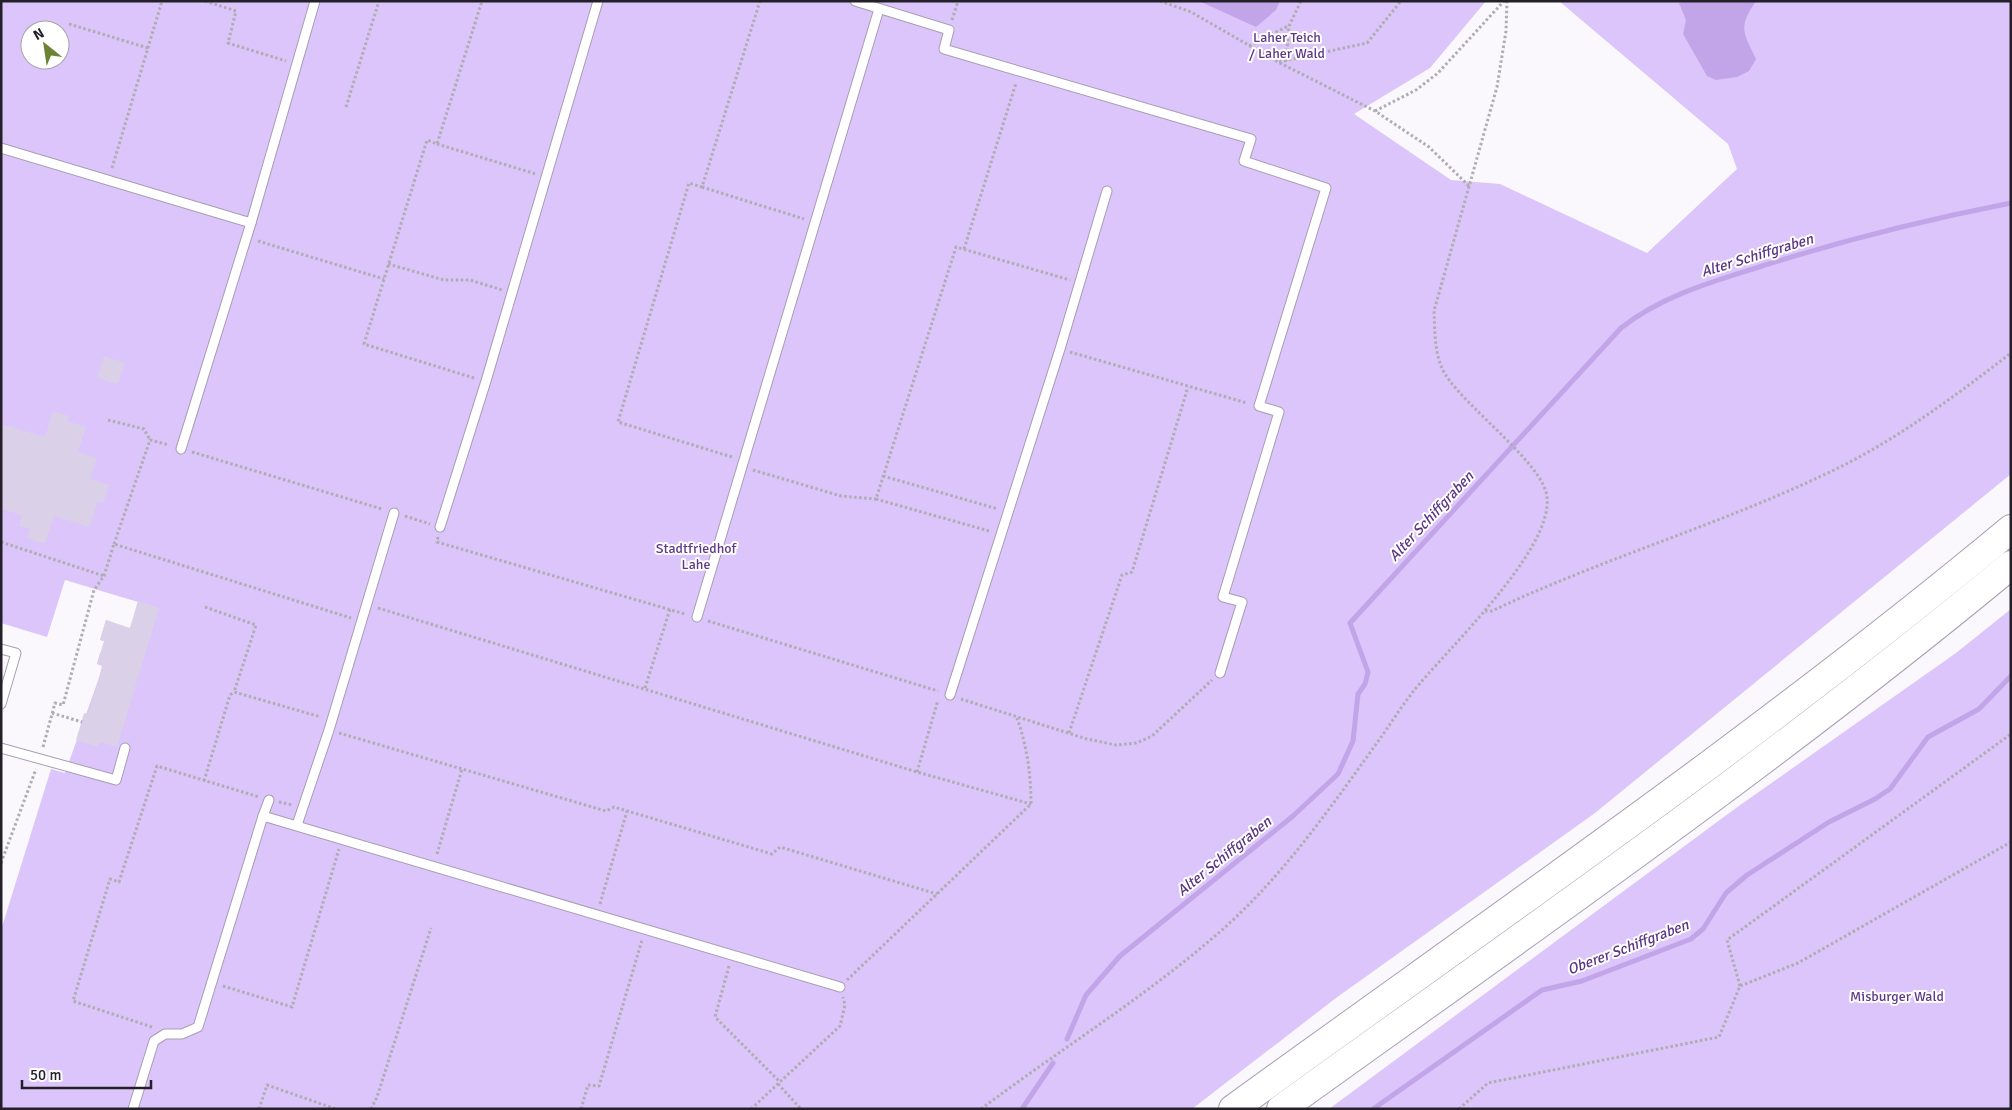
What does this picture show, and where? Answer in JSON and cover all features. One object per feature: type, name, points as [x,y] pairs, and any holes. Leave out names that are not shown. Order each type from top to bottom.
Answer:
[{"type":"highway","points":[[1233,1109],[1519,904],[1776,716],[1917,606],[2011,529]]},
{"type":"highway","points":[[1281,1109],[1713,799],[1926,635],[2011,565]]},
{"type":"lane","points":[[180,448],[251,223],[314,1]]},
{"type":"lane","points":[[440,527],[486,381],[598,1]]},
{"type":"lane","points":[[855,1],[949,30],[944,50],[1251,139],[1244,161],[1326,188],[1259,406],[1279,412],[1223,597],[1242,602],[1220,673]]},
{"type":"lane","points":[[697,618],[879,9]]},
{"type":"lane","points":[[1,148],[251,223]]},
{"type":"lane","points":[[950,695],[1060,350],[1107,191]]},
{"type":"lane","points":[[297,825],[332,720],[394,513]]},
{"type":"lane","points":[[1,649],[16,653],[1,704]]},
{"type":"lane","points":[[1,748],[116,780],[125,748]]},
{"type":"lane","points":[[133,1109],[154,1041],[166,1034],[182,1034],[198,1027],[269,800]]},
{"type":"lane","points":[[263,816],[840,987]]},
{"type":"path","points":[[109,179],[162,1]]},
{"type":"path","points":[[205,1],[236,10],[228,43],[296,64]]},
{"type":"path","points":[[346,106],[379,1]]},
{"type":"path","points":[[436,144],[482,1]]},
{"type":"path","points":[[702,187],[760,1]]},
{"type":"path","points":[[949,30],[958,1]]},
{"type":"path","points":[[1160,1],[1192,12],[1278,62],[1375,111],[1429,147],[1469,186]]},
{"type":"path","points":[[1286,61],[1289,26],[1301,1]]},
{"type":"path","points":[[1278,62],[1367,43],[1401,1]]},
{"type":"path","points":[[1375,111],[1416,90],[1438,73],[1505,1]]},
{"type":"path","points":[[981,1109],[1178,966],[1254,901],[1292,856],[1412,693],[1484,611],[1527,554],[1543,524],[1547,497],[1540,475],[1462,397],[1444,372],[1435,347],[1434,311],[1497,87],[1506,31],[1505,1]]},
{"type":"path","points":[[70,24],[148,48]]},
{"type":"path","points":[[1249,46],[1289,26]]},
{"type":"path","points":[[964,249],[1020,72]]},
{"type":"path","points":[[486,381],[364,344],[427,140],[546,178]]},
{"type":"path","points":[[816,222],[689,184],[618,422],[841,496],[876,499],[1002,535]]},
{"type":"path","points":[[246,238],[384,279]]},
{"type":"path","points":[[876,499],[956,247],[1080,283]]},
{"type":"path","points":[[388,264],[444,280],[470,280],[512,293]]},
{"type":"path","points":[[1060,350],[1259,406]]},
{"type":"path","points":[[1484,611],[1492,611],[1566,578],[1834,470],[1877,447],[1919,420],[2011,353]]},
{"type":"path","points":[[1069,734],[1122,575],[1132,572],[1188,387]]},
{"type":"path","points":[[108,420],[144,430],[150,440],[440,527],[437,542],[670,609],[950,695],[1069,734],[1116,745],[1136,743],[1152,736],[1220,673]]},
{"type":"path","points":[[1,863],[40,759],[55,703],[63,705],[94,590],[104,576],[150,440]]},
{"type":"path","points":[[883,476],[1009,513]]},
{"type":"path","points":[[1,542],[104,576]]},
{"type":"path","points":[[114,544],[362,621]]},
{"type":"path","points":[[367,604],[917,772],[1031,804]]},
{"type":"path","points":[[204,781],[230,695],[234,692],[256,625],[205,608]]},
{"type":"path","points":[[645,688],[670,609]]},
{"type":"path","points":[[234,692],[332,720]]},
{"type":"path","points":[[917,772],[940,692]]},
{"type":"path","points":[[52,713],[82,722]]},
{"type":"path","points":[[752,1109],[840,1026],[845,1005],[840,987],[1031,804],[1030,780],[1022,733],[1016,718]]},
{"type":"path","points":[[328,730],[606,812],[614,807],[772,854],[780,847],[937,894]]},
{"type":"path","points":[[1459,1109],[1488,1083],[1720,1037],[1740,986],[1727,940],[2011,734]]},
{"type":"path","points":[[166,1034],[73,1002],[110,879],[119,882],[158,766],[269,800],[302,807]]},
{"type":"path","points":[[433,867],[462,769]]},
{"type":"path","points":[[596,915],[627,811]]},
{"type":"path","points":[[212,982],[292,1007],[342,839]]},
{"type":"path","points":[[1740,986],[1798,963],[2011,842]]},
{"type":"path","points":[[371,1109],[377,1098],[431,928]]},
{"type":"path","points":[[581,1109],[588,1085],[599,1086],[644,930]]},
{"type":"path","points":[[732,956],[715,1017],[779,1083],[801,1109]]},
{"type":"path","points":[[259,1109],[267,1085],[336,1109]]},
{"type":"green space","name":"Stadtfriedhof Lahe","points":[[1,1],[1486,1],[1430,68],[1354,114],[1451,180],[1500,184],[1647,253],[1737,169],[1728,144],[1559,1],[2011,1],[2011,474],[1595,813],[1336,998],[1192,1109],[1,1109],[1,930],[51,769],[65,773],[99,678],[102,666],[97,664],[100,653],[112,643],[100,640],[106,620],[130,629],[138,602],[65,580],[47,637],[1,623]]},
{"type":"green space","name":"Misburger Wald","points":[[2011,609],[2011,1109],[1329,1109],[1736,808],[1956,653]]},
{"type":"shaded area","points":[[1199,1],[1280,1],[1276,10],[1256,27]]},
{"type":"shaded area","points":[[1685,1],[1756,1],[1747,17],[1744,30],[1756,59],[1749,71],[1737,77],[1716,80],[1707,76],[1683,34],[1686,20],[1679,3]]},
{"type":"building","points":[[104,356],[125,363],[118,384],[97,378]]},
{"type":"building","points":[[53,411],[69,416],[67,421],[86,427],[78,452],[97,458],[90,479],[109,485],[103,504],[97,502],[90,527],[54,516],[45,544],[27,538],[30,529],[19,526],[22,515],[1,509],[1,424],[45,437]]},
{"type":"building","points":[[138,601],[159,608],[117,747],[100,742],[98,747],[76,740],[84,713],[88,714],[103,665],[97,664],[104,641],[100,640],[106,620],[130,628]]},
{"type":"waterway","name":"Alter Schiffgraben","points":[[1067,1039],[1086,995],[1120,956],[1293,816],[1338,774],[1353,741],[1358,694],[1365,684],[1368,672],[1350,623],[1621,328],[1668,299],[1702,285],[1882,232],[2011,203]]},
{"type":"waterway","name":"Oberer Schiffgraben","points":[[1373,1109],[1542,990],[1582,981],[1691,939],[1703,929],[1726,893],[1747,875],[1829,822],[1875,799],[1890,789],[1928,737],[1979,709],[2011,676]]},
{"type":"waterway","name":"Alter Schiffgraben","points":[[1022,1109],[1053,1063]]},
{"type":"park label","name":"Laher Teich / Laher Wald","points":[[1287,46]]}]
